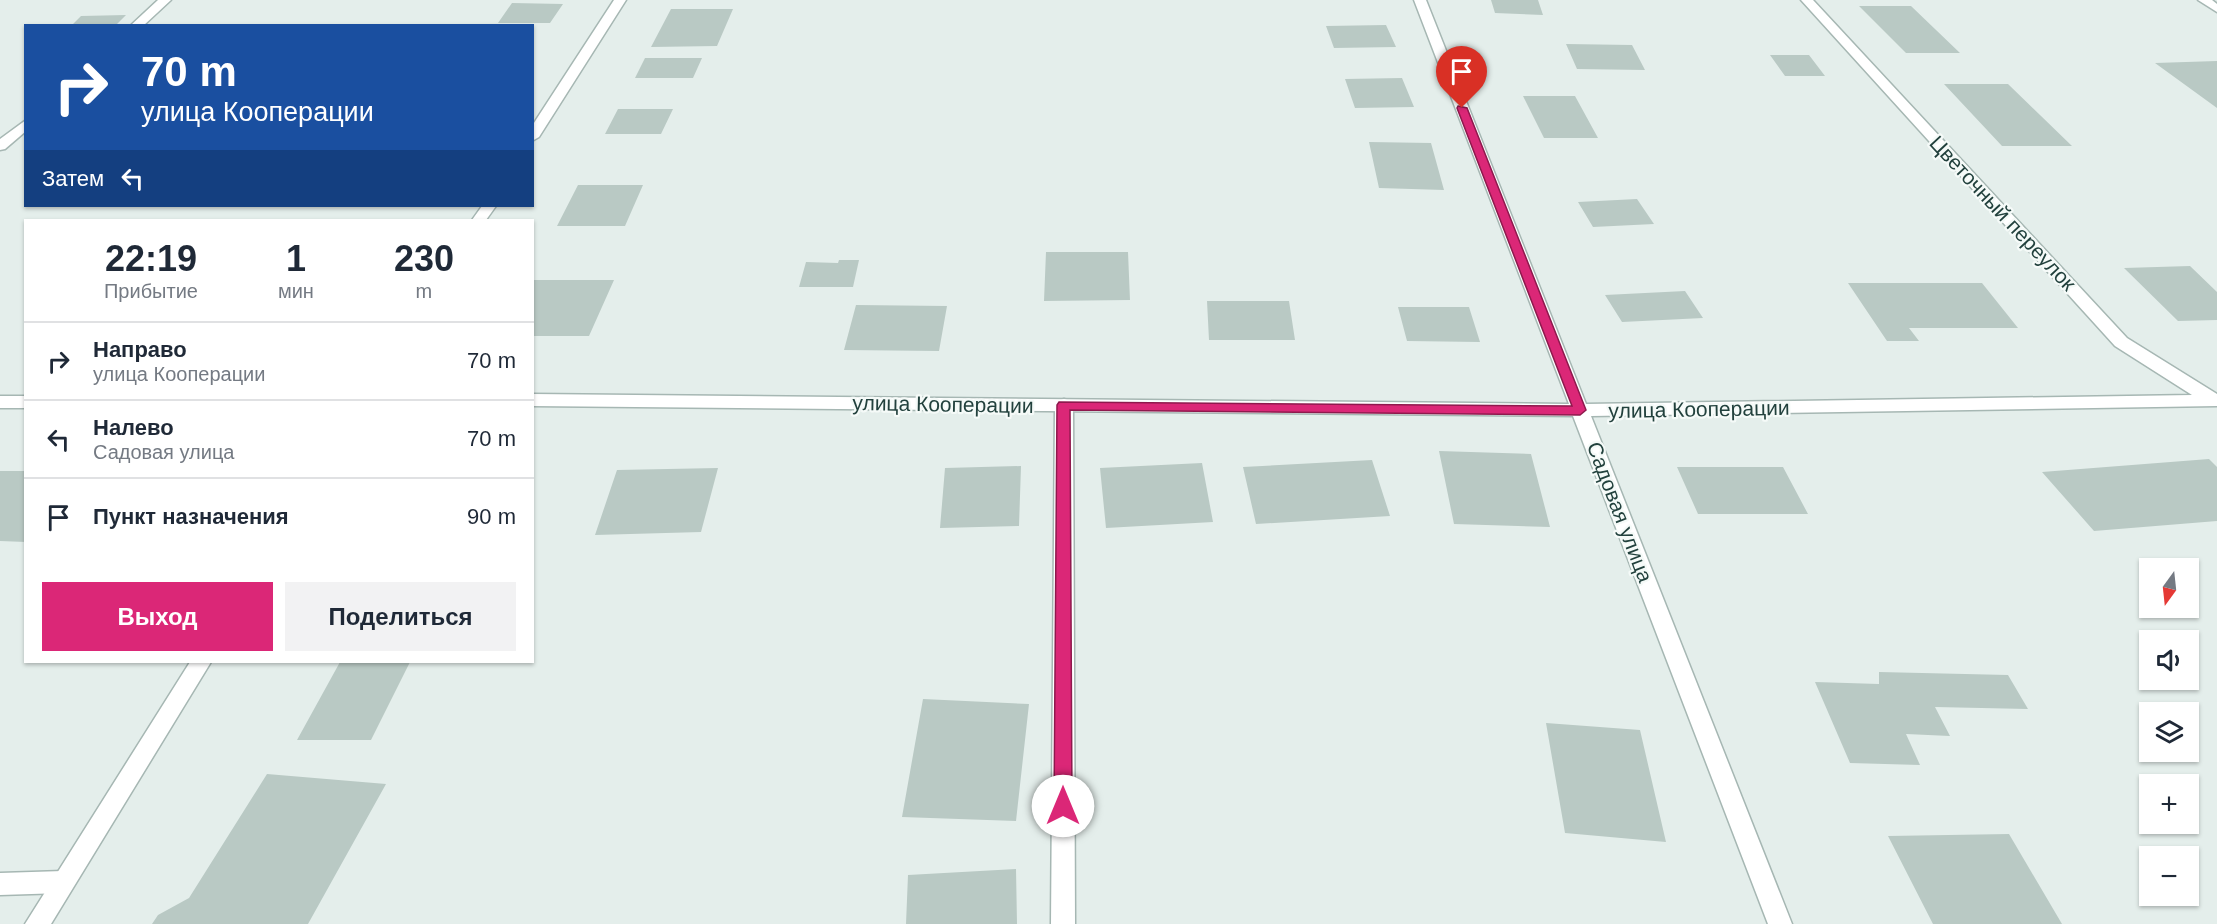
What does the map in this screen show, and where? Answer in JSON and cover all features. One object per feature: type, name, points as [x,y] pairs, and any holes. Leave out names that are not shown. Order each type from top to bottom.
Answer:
[{"type":"street","points":[[138,24],[165,0]]},
{"type":"street","points":[[534,134],[620,0]]},
{"type":"street","name":"Садовая улица","points":[[1420,0],[1780,924]]},
{"type":"street","name":"Цветочный переулок","points":[[1807,0],[2121,342],[2216,401]]},
{"type":"street","points":[[2204,0],[2217,9]]},
{"type":"street","points":[[0,146],[24,126]]},
{"type":"street","name":"улица Кооперации","points":[[534,400],[1580,410],[2216,401]]},
{"type":"street","points":[[0,402],[24,402]]},
{"type":"street","points":[[1063,924],[1064,405]]},
{"type":"street","points":[[37,924],[200,663]]},
{"type":"street","points":[[0,884],[63,882]]},
{"type":"building","points":[[1491,0],[1538,0],[1543,15],[1495,13]]},
{"type":"building","points":[[512,3],[563,4],[550,23],[498,23]]},
{"type":"building","points":[[1859,6],[1911,6],[1960,53],[1906,53]]},
{"type":"building","points":[[671,9],[733,9],[717,46],[651,47]]},
{"type":"building","points":[[126,15],[117,24],[73,24],[81,16]]},
{"type":"building","points":[[1386,25],[1396,47],[1334,48],[1326,26]]},
{"type":"building","points":[[1566,44],[1632,45],[1645,70],[1577,69]]},
{"type":"building","points":[[1770,55],[1809,55],[1825,76],[1785,76]]},
{"type":"building","points":[[645,58],[702,58],[693,78],[635,78]]},
{"type":"building","points":[[2217,61],[2217,108],[2155,63]]},
{"type":"building","points":[[1402,78],[1414,107],[1355,108],[1345,79]]},
{"type":"building","points":[[1944,84],[2008,84],[2072,146],[2002,146]]},
{"type":"building","points":[[1523,96],[1575,96],[1598,138],[1544,138]]},
{"type":"building","points":[[618,109],[673,109],[661,134],[605,134]]},
{"type":"building","points":[[1369,142],[1431,143],[1444,190],[1379,188]]},
{"type":"building","points":[[578,185],[643,185],[625,226],[557,226]]},
{"type":"building","points":[[1637,199],[1654,224],[1593,227],[1578,202]]},
{"type":"building","points":[[1046,252],[1128,252],[1130,300],[1044,301]]},
{"type":"building","points":[[839,260],[859,260],[853,287],[799,287],[806,262],[838,263]]},
{"type":"building","points":[[2190,266],[2217,292],[2217,320],[2178,321],[2124,268]]},
{"type":"building","points":[[534,280],[614,280],[589,336],[534,336]]},
{"type":"building","points":[[1848,283],[1982,283],[2018,328],[1909,328],[1919,341],[1887,341]]},
{"type":"building","points":[[1685,291],[1703,318],[1622,322],[1605,295]]},
{"type":"building","points":[[1207,301],[1289,301],[1295,340],[1209,340]]},
{"type":"building","points":[[856,305],[947,306],[939,351],[844,350]]},
{"type":"building","points":[[1398,307],[1469,307],[1480,342],[1407,341]]},
{"type":"building","points":[[1439,451],[1531,454],[1550,527],[1454,524]]},
{"type":"building","points":[[2209,459],[2217,467],[2217,521],[2094,531],[2042,472]]},
{"type":"building","points":[[1372,460],[1390,516],[1256,524],[1243,467]]},
{"type":"building","points":[[1202,463],[1213,522],[1106,528],[1100,468]]},
{"type":"building","points":[[1021,466],[1019,526],[940,528],[945,468]]},
{"type":"building","points":[[1677,467],[1783,467],[1808,514],[1698,514]]},
{"type":"building","points":[[718,468],[701,532],[595,535],[617,470]]},
{"type":"building","points":[[0,471],[24,471],[24,542],[0,541]]},
{"type":"building","points":[[339,663],[410,663],[371,740],[297,740]]},
{"type":"building","points":[[1879,672],[2008,675],[2028,709],[1935,707],[1950,736],[1906,734],[1920,765],[1850,763],[1815,682],[1879,684]]},
{"type":"building","points":[[923,699],[1029,704],[1016,821],[902,817]]},
{"type":"building","points":[[1546,723],[1640,730],[1666,842],[1565,833]]},
{"type":"building","points":[[267,774],[386,784],[308,924],[152,924],[158,915],[189,898]]},
{"type":"building","points":[[2009,834],[2062,924],[1933,924],[1888,836]]},
{"type":"building","points":[[1016,869],[1017,924],[906,924],[908,875]]},
{"type":"route","points":[[1063,806],[1064,405],[1580,410],[1462,108]]}]
